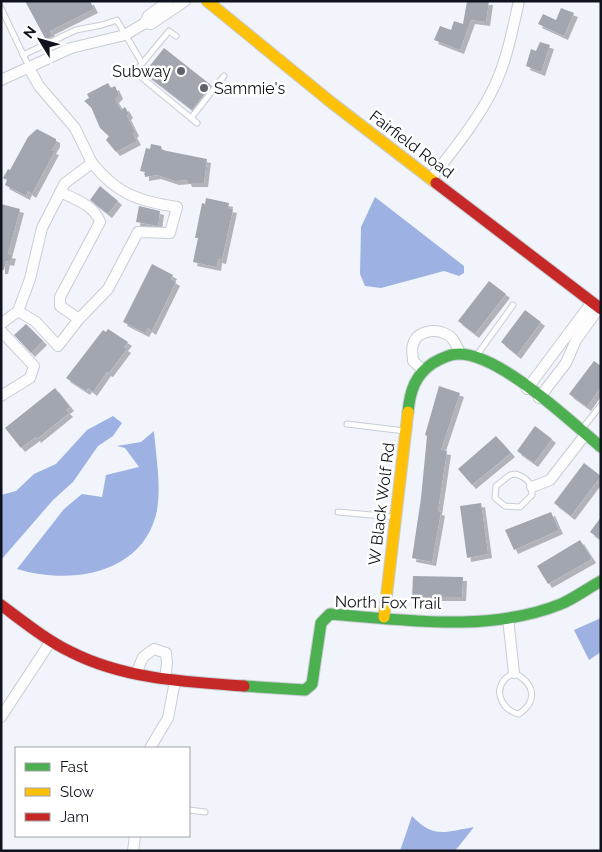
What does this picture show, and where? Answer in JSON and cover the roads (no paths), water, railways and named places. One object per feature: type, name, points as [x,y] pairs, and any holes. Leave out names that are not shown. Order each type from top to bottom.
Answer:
[{"type":"street","points":[[1,80],[79,45],[110,40],[126,35],[145,23],[148,16],[168,1]]},
{"type":"street","points":[[145,23],[151,24],[185,1]]},
{"type":"street","name":"Fairfield Road","points":[[207,1],[332,103],[597,306]]},
{"type":"street","points":[[431,178],[477,118],[492,92],[511,41],[519,1]]},
{"type":"street","points":[[18,311],[36,322],[58,346],[79,319],[108,289],[138,232],[170,233],[177,207],[154,203],[131,195],[107,181],[92,163],[75,128],[39,86],[29,68]]},
{"type":"street","points":[[1,324],[18,311],[30,279],[42,228],[65,183],[92,163]]},
{"type":"street","points":[[60,192],[82,202],[98,215],[100,222],[60,297],[60,306],[79,319]]},
{"type":"street","points":[[525,387],[597,306]]},
{"type":"street","points":[[539,398],[566,363],[576,340],[597,306]]},
{"type":"street","points":[[1,331],[34,366],[30,378],[1,396]]},
{"type":"street","points":[[460,353],[454,341],[447,334],[430,331],[420,334],[412,344],[413,361],[423,370],[442,358],[460,353],[490,361],[601,447]]},
{"type":"street","name":"W Black Wolf Rd","points":[[384,617],[410,394],[413,383],[423,370]]},
{"type":"street","points":[[532,487],[550,480],[583,433]]},
{"type":"street","name":"North Fox Trail","points":[[1,605],[51,641],[72,653],[119,670],[170,680],[304,690],[312,684],[321,623],[330,614],[414,620],[508,618],[561,604],[601,581]]},
{"type":"street","points":[[508,618],[514,673]]},
{"type":"street","points":[[1,716],[51,641]]},
{"type":"street","points":[[136,674],[143,657],[154,648],[166,653],[170,680],[168,718],[151,747]]},
{"type":"street","points":[[134,851],[136,837]]},
{"type":"lane","points":[[1,8],[29,68]]},
{"type":"lane","points":[[23,55],[76,30],[102,26],[118,21],[142,63]]},
{"type":"lane","points":[[176,36],[169,31],[135,72],[198,123]]},
{"type":"lane","points":[[191,118],[224,76]]},
{"type":"lane","points":[[476,358],[513,305]]},
{"type":"lane","points":[[583,433],[601,405]]},
{"type":"lane","points":[[347,424],[405,431]]},
{"type":"lane","points":[[510,475],[524,477],[532,487],[532,496],[520,507],[505,506],[498,503],[494,492],[496,486],[510,475]]},
{"type":"lane","points":[[338,512],[396,517]]},
{"type":"lane","points":[[514,673],[523,677],[530,685],[532,699],[528,708],[519,714],[510,712],[503,706],[501,692],[504,680],[514,673]]},
{"type":"lane","points":[[190,810],[205,812]]},
{"type":"water","points":[[375,197],[464,266],[464,273],[459,276],[444,271],[381,288],[365,286],[360,274],[361,227]]},
{"type":"water","points":[[113,416],[122,423],[113,436],[98,446],[73,482],[53,500],[1,560],[1,495],[16,491],[34,474],[56,464],[87,430]]},
{"type":"water","points":[[154,431],[158,473],[158,505],[148,535],[135,551],[119,563],[80,575],[58,576],[37,574],[17,569],[64,509],[82,494],[102,497],[106,475],[139,467],[125,448],[117,446],[141,442]]},
{"type":"water","points":[[601,618],[601,652],[589,660],[574,630]]},
{"type":"water","points":[[412,816],[434,831],[447,832],[474,827],[455,851],[400,851]]},
{"type":"place","name":"Subway","points":[[181,71]]},
{"type":"place","name":"Sammie's","points":[[204,88]]}]
